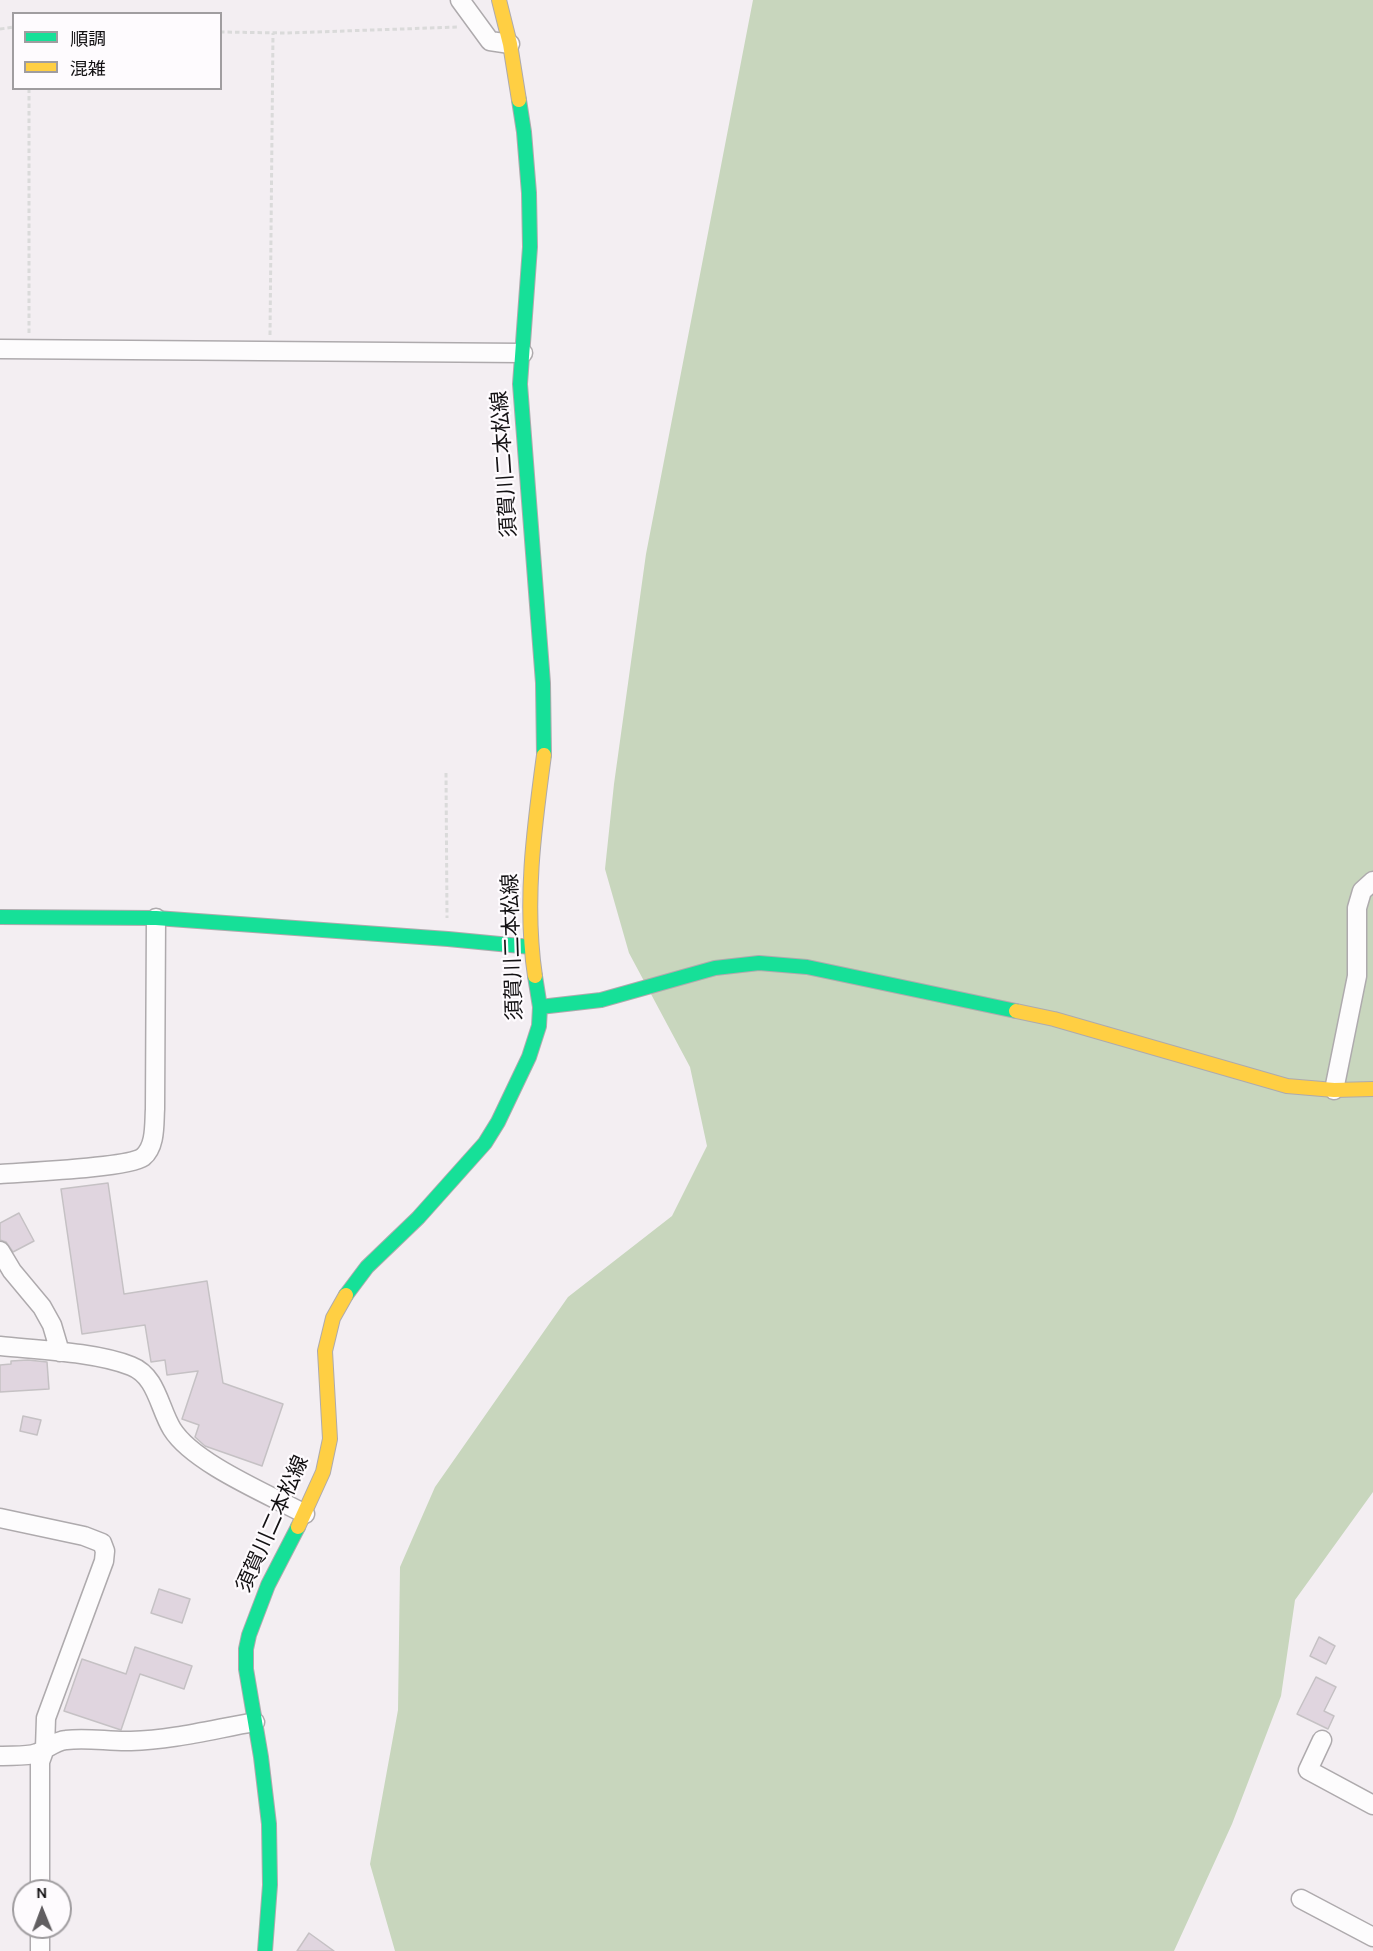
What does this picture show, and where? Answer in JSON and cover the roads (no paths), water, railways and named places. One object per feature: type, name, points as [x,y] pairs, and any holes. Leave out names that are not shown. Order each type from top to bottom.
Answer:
[{"type":"main road","name":"須賀川二本松線","points":[[265,1951],[270,1844],[267,1800],[246,1669],[246,1649],[268,1586],[305,1514],[323,1472],[330,1439],[325,1351],[328,1333],[342,1300],[367,1267],[418,1218],[485,1143],[498,1122],[529,1057],[539,1026],[540,1007],[531,947],[531,855],[544,752],[543,683],[520,384],[530,247],[529,193],[524,132],[510,44],[499,0]]},
{"type":"main road","points":[[0,916],[156,918],[531,947]]},
{"type":"main road","points":[[540,1007],[608,998],[658,982],[711,969],[752,963],[807,967],[1054,1019],[1287,1086],[1334,1090],[1373,1089]]},
{"type":"street","points":[[460,0],[490,41],[510,44]]},
{"type":"street","points":[[0,349],[523,353]]},
{"type":"street","points":[[1334,1090],[1357,976],[1357,908],[1362,891],[1373,880]]},
{"type":"street","points":[[0,1174],[132,1162],[142,1157],[150,1149],[155,1109],[156,918]]},
{"type":"street","points":[[0,1251],[12,1271],[42,1306],[52,1325],[60,1352]]},
{"type":"street","points":[[0,1346],[60,1352],[106,1359],[132,1366],[150,1382],[172,1429],[198,1457],[305,1514]]},
{"type":"street","points":[[0,1518],[84,1536],[102,1543],[105,1551],[104,1561],[46,1718],[45,1748],[40,1762],[40,1879]]},
{"type":"street","points":[[0,1756],[37,1753],[66,1740],[162,1739],[255,1722]]},
{"type":"street","points":[[1322,1740],[1308,1770],[1373,1805]]},
{"type":"street","points":[[1301,1899],[1373,1937]]}]
